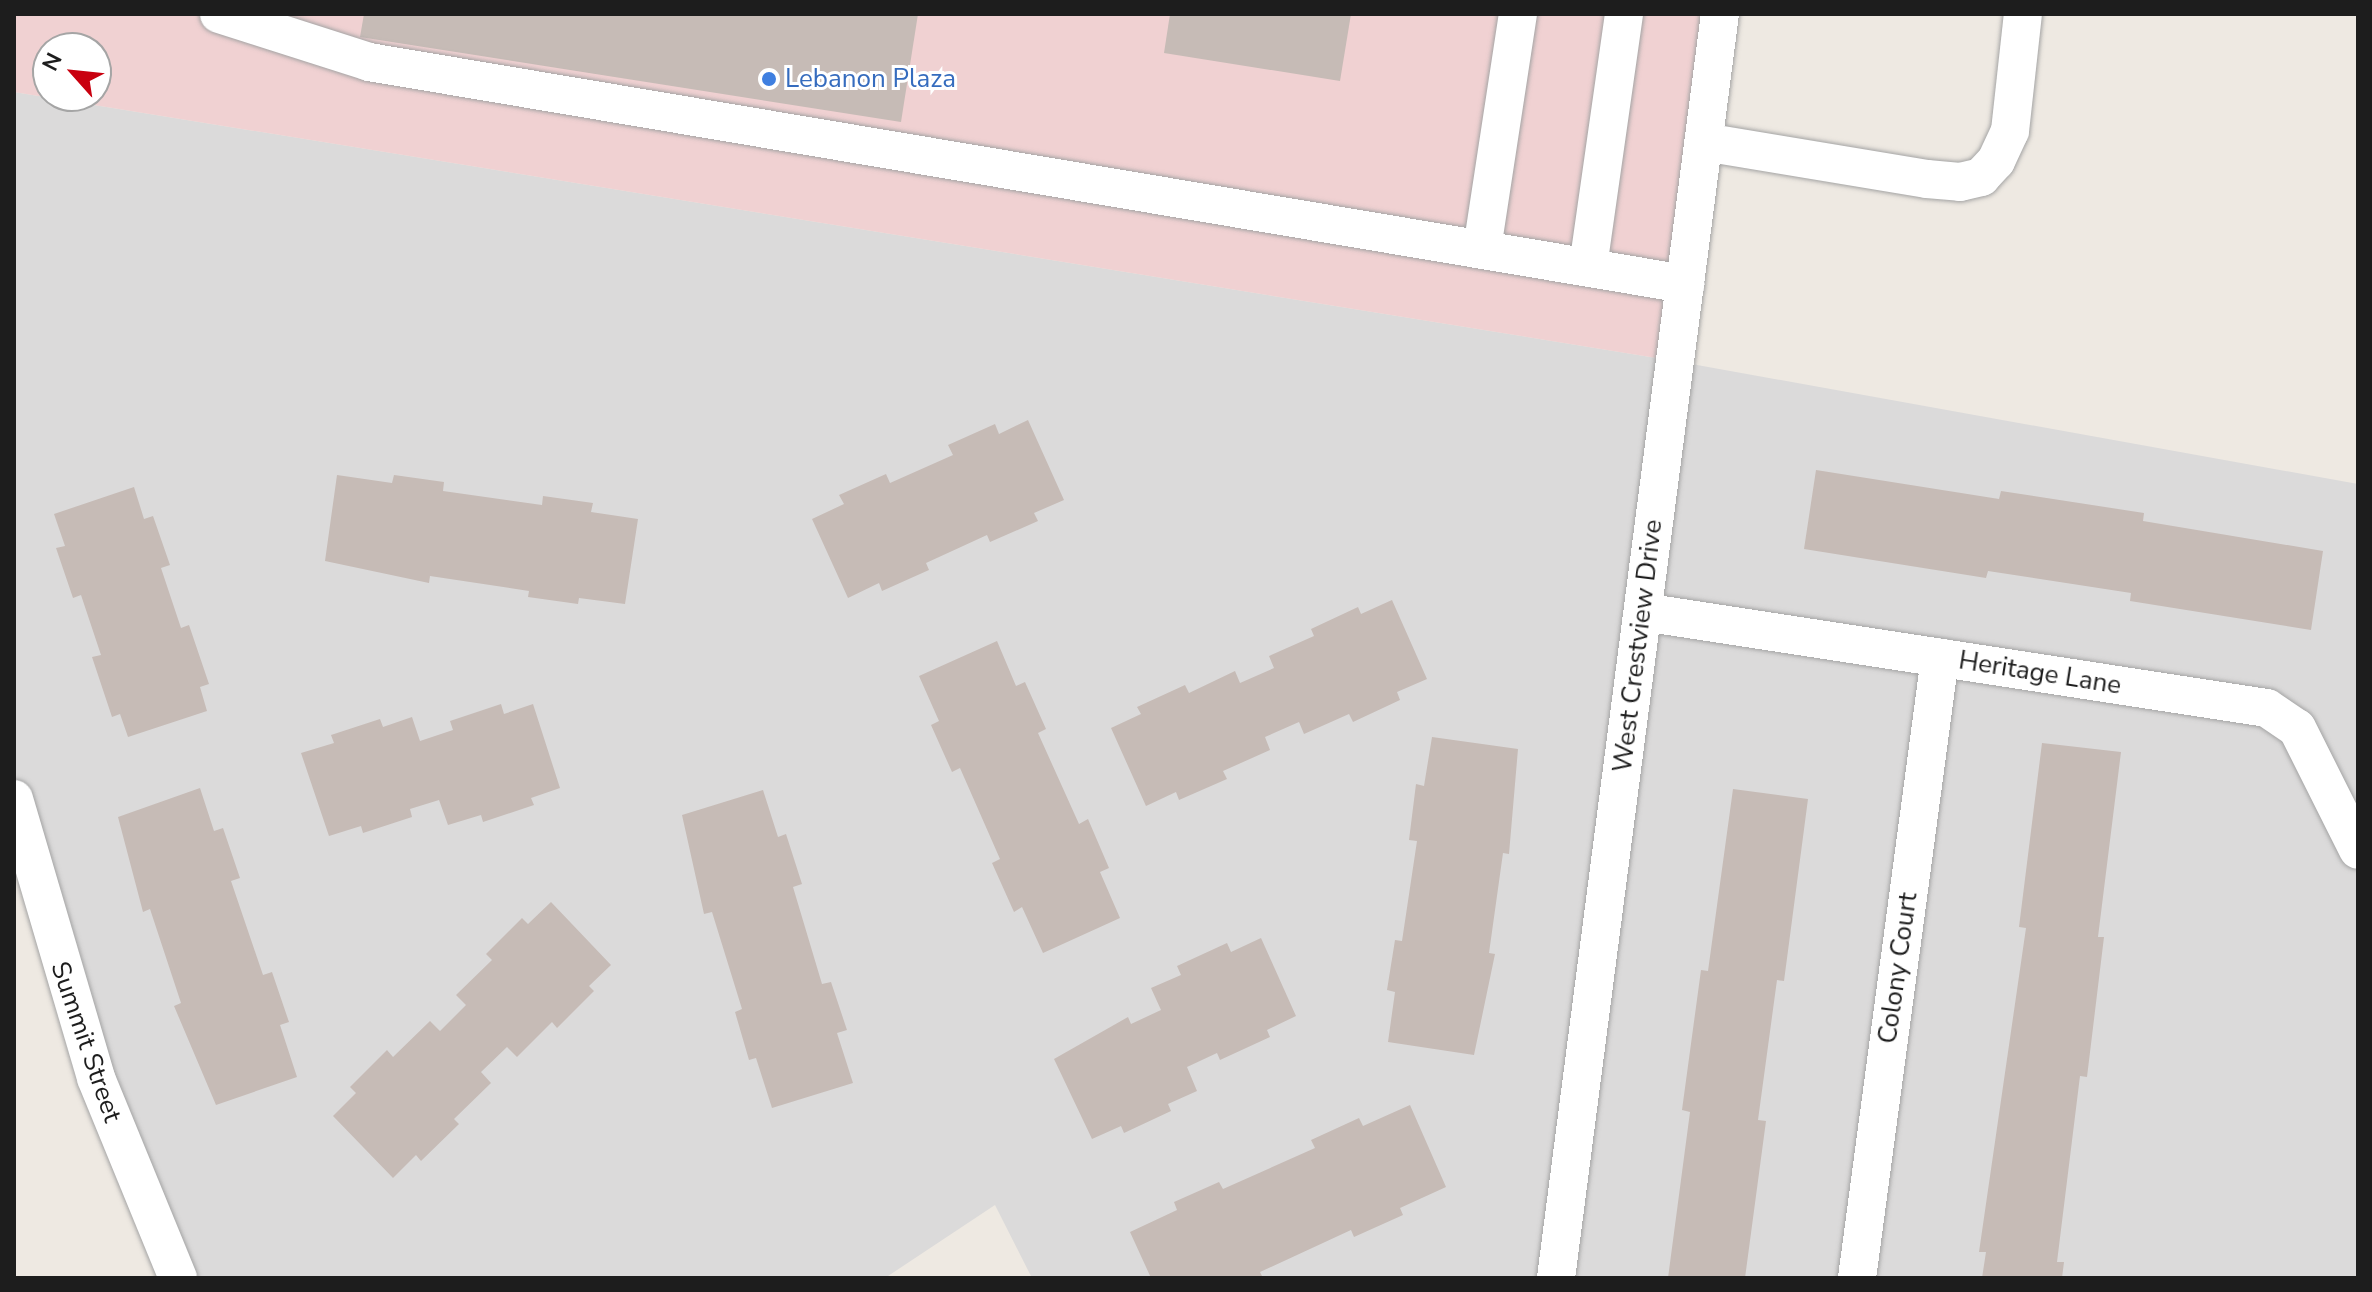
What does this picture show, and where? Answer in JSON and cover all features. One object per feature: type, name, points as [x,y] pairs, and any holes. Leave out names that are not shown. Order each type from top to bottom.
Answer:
[{"type":"street","points":[[219,14],[369,62],[1685,284]]},
{"type":"street","points":[[1482,249],[1518,14]]},
{"type":"street","points":[[1588,267],[1624,14]]},
{"type":"street","name":"West Crestview Drive","points":[[1556,1278],[1720,14]]},
{"type":"street","points":[[1704,142],[1927,179],[1960,182],[1981,177],[1996,161],[2010,131],[2023,14]]},
{"type":"street","name":"Heritage Lane","points":[[1643,612],[2267,708],[2297,728],[2358,850]]},
{"type":"street","name":"Colony Court","points":[[1857,1278],[1940,658]]},
{"type":"street","name":"Summit Street","points":[[14,799],[96,1078],[178,1278]]},
{"type":"shaded area","points":[[14,14],[1720,14],[1675,361],[112,108],[112,32],[32,32],[32,95],[14,92]]},
{"type":"shaded area","points":[[14,92],[32,95],[32,112],[112,112],[112,108],[1675,361],[2358,484],[2358,1278],[1032,1278],[995,1205],[885,1278],[178,1278],[14,799]]},
{"type":"building","name":"Lebanon Plaza","points":[[364,14],[918,14],[901,122],[360,37]]},
{"type":"building","points":[[1170,14],[1351,14],[1340,81],[1164,53]]},
{"type":"building","points":[[1028,420],[1064,500],[1034,513],[1038,521],[990,542],[987,535],[926,563],[929,570],[882,591],[879,583],[848,598],[812,519],[844,504],[839,495],[886,474],[890,483],[953,455],[948,445],[995,424],[999,434]]},
{"type":"building","points":[[1816,470],[1999,499],[2001,491],[2144,513],[2143,521],[2323,551],[2311,630],[2130,601],[2131,593],[1988,571],[1986,578],[1804,549]]},
{"type":"building","points":[[337,475],[392,483],[394,475],[444,482],[443,491],[542,505],[543,496],[593,503],[591,512],[638,519],[625,604],[579,598],[578,604],[528,597],[529,591],[430,576],[429,583],[325,561]]},
{"type":"building","points":[[134,487],[144,519],[153,516],[170,565],[161,568],[181,628],[189,625],[209,684],[200,687],[207,711],[128,737],[120,714],[112,717],[92,657],[101,655],[81,595],[73,598],[56,548],[65,546],[54,514]]},
{"type":"building","points":[[1392,600],[1427,679],[1397,692],[1400,700],[1353,722],[1349,714],[1304,734],[1299,722],[1265,737],[1270,750],[1223,771],[1227,779],[1179,800],[1176,792],[1146,806],[1111,728],[1141,714],[1137,707],[1185,685],[1189,693],[1235,671],[1240,683],[1274,668],[1269,656],[1314,636],[1311,629],[1358,607],[1361,614]]},
{"type":"building","points":[[997,641],[1016,686],[1025,682],[1046,729],[1038,733],[1079,824],[1088,819],[1109,868],[1100,872],[1120,918],[1043,953],[1022,907],[1014,912],[992,863],[1000,859],[960,768],[952,772],[931,725],[939,721],[919,676]]},
{"type":"building","points":[[501,704],[504,714],[533,704],[560,788],[531,798],[534,805],[483,822],[481,815],[448,825],[439,800],[410,809],[412,817],[363,833],[361,826],[329,836],[301,753],[334,743],[331,735],[380,719],[383,727],[412,717],[420,741],[453,730],[450,721]]},
{"type":"building","points":[[1432,737],[1518,749],[1509,854],[1503,853],[1489,953],[1495,954],[1474,1055],[1388,1042],[1395,992],[1387,990],[1395,940],[1402,941],[1417,841],[1409,840],[1416,784],[1424,786]]},
{"type":"building","points":[[2042,743],[2121,752],[2098,937],[2104,937],[2087,1077],[2080,1076],[2057,1262],[2064,1262],[2062,1278],[1982,1278],[1986,1252],[1979,1252],[2026,928],[2019,927]]},
{"type":"building","points":[[200,788],[214,831],[223,828],[240,878],[231,881],[263,975],[272,972],[289,1022],[280,1025],[297,1077],[216,1105],[174,1006],[181,1003],[150,909],[143,912],[118,817]]},
{"type":"building","points":[[1733,789],[1808,799],[1784,981],[1777,980],[1758,1120],[1766,1121],[1745,1278],[1668,1278],[1690,1112],[1682,1110],[1701,970],[1708,971]]},
{"type":"building","points":[[763,790],[778,837],[786,834],[802,884],[793,887],[822,984],[831,982],[847,1030],[837,1033],[853,1083],[772,1108],[756,1058],[749,1060],[735,1012],[742,1009],[712,912],[704,914],[682,815]]},
{"type":"building","points":[[551,902],[611,965],[589,986],[594,991],[557,1028],[552,1022],[517,1057],[507,1047],[481,1072],[491,1083],[454,1119],[459,1124],[421,1161],[416,1155],[393,1178],[333,1116],[356,1093],[350,1087],[387,1050],[393,1057],[430,1021],[440,1031],[466,1005],[456,995],[492,960],[486,954],[522,918],[528,924]]},
{"type":"building","points":[[1261,938],[1296,1016],[1267,1030],[1270,1037],[1220,1060],[1217,1053],[1187,1067],[1197,1091],[1168,1104],[1171,1111],[1124,1133],[1121,1126],[1092,1139],[1054,1059],[1128,1017],[1131,1024],[1161,1010],[1151,988],[1181,975],[1177,966],[1227,943],[1231,952]]},
{"type":"building","points":[[1410,1105],[1446,1187],[1400,1208],[1403,1215],[1354,1237],[1351,1230],[1260,1272],[1263,1278],[1151,1278],[1130,1232],[1177,1210],[1174,1202],[1219,1182],[1223,1189],[1315,1148],[1311,1140],[1359,1118],[1363,1126]]},
{"type":"place","name":"Lebanon Plaza","points":[[769,79]]}]
